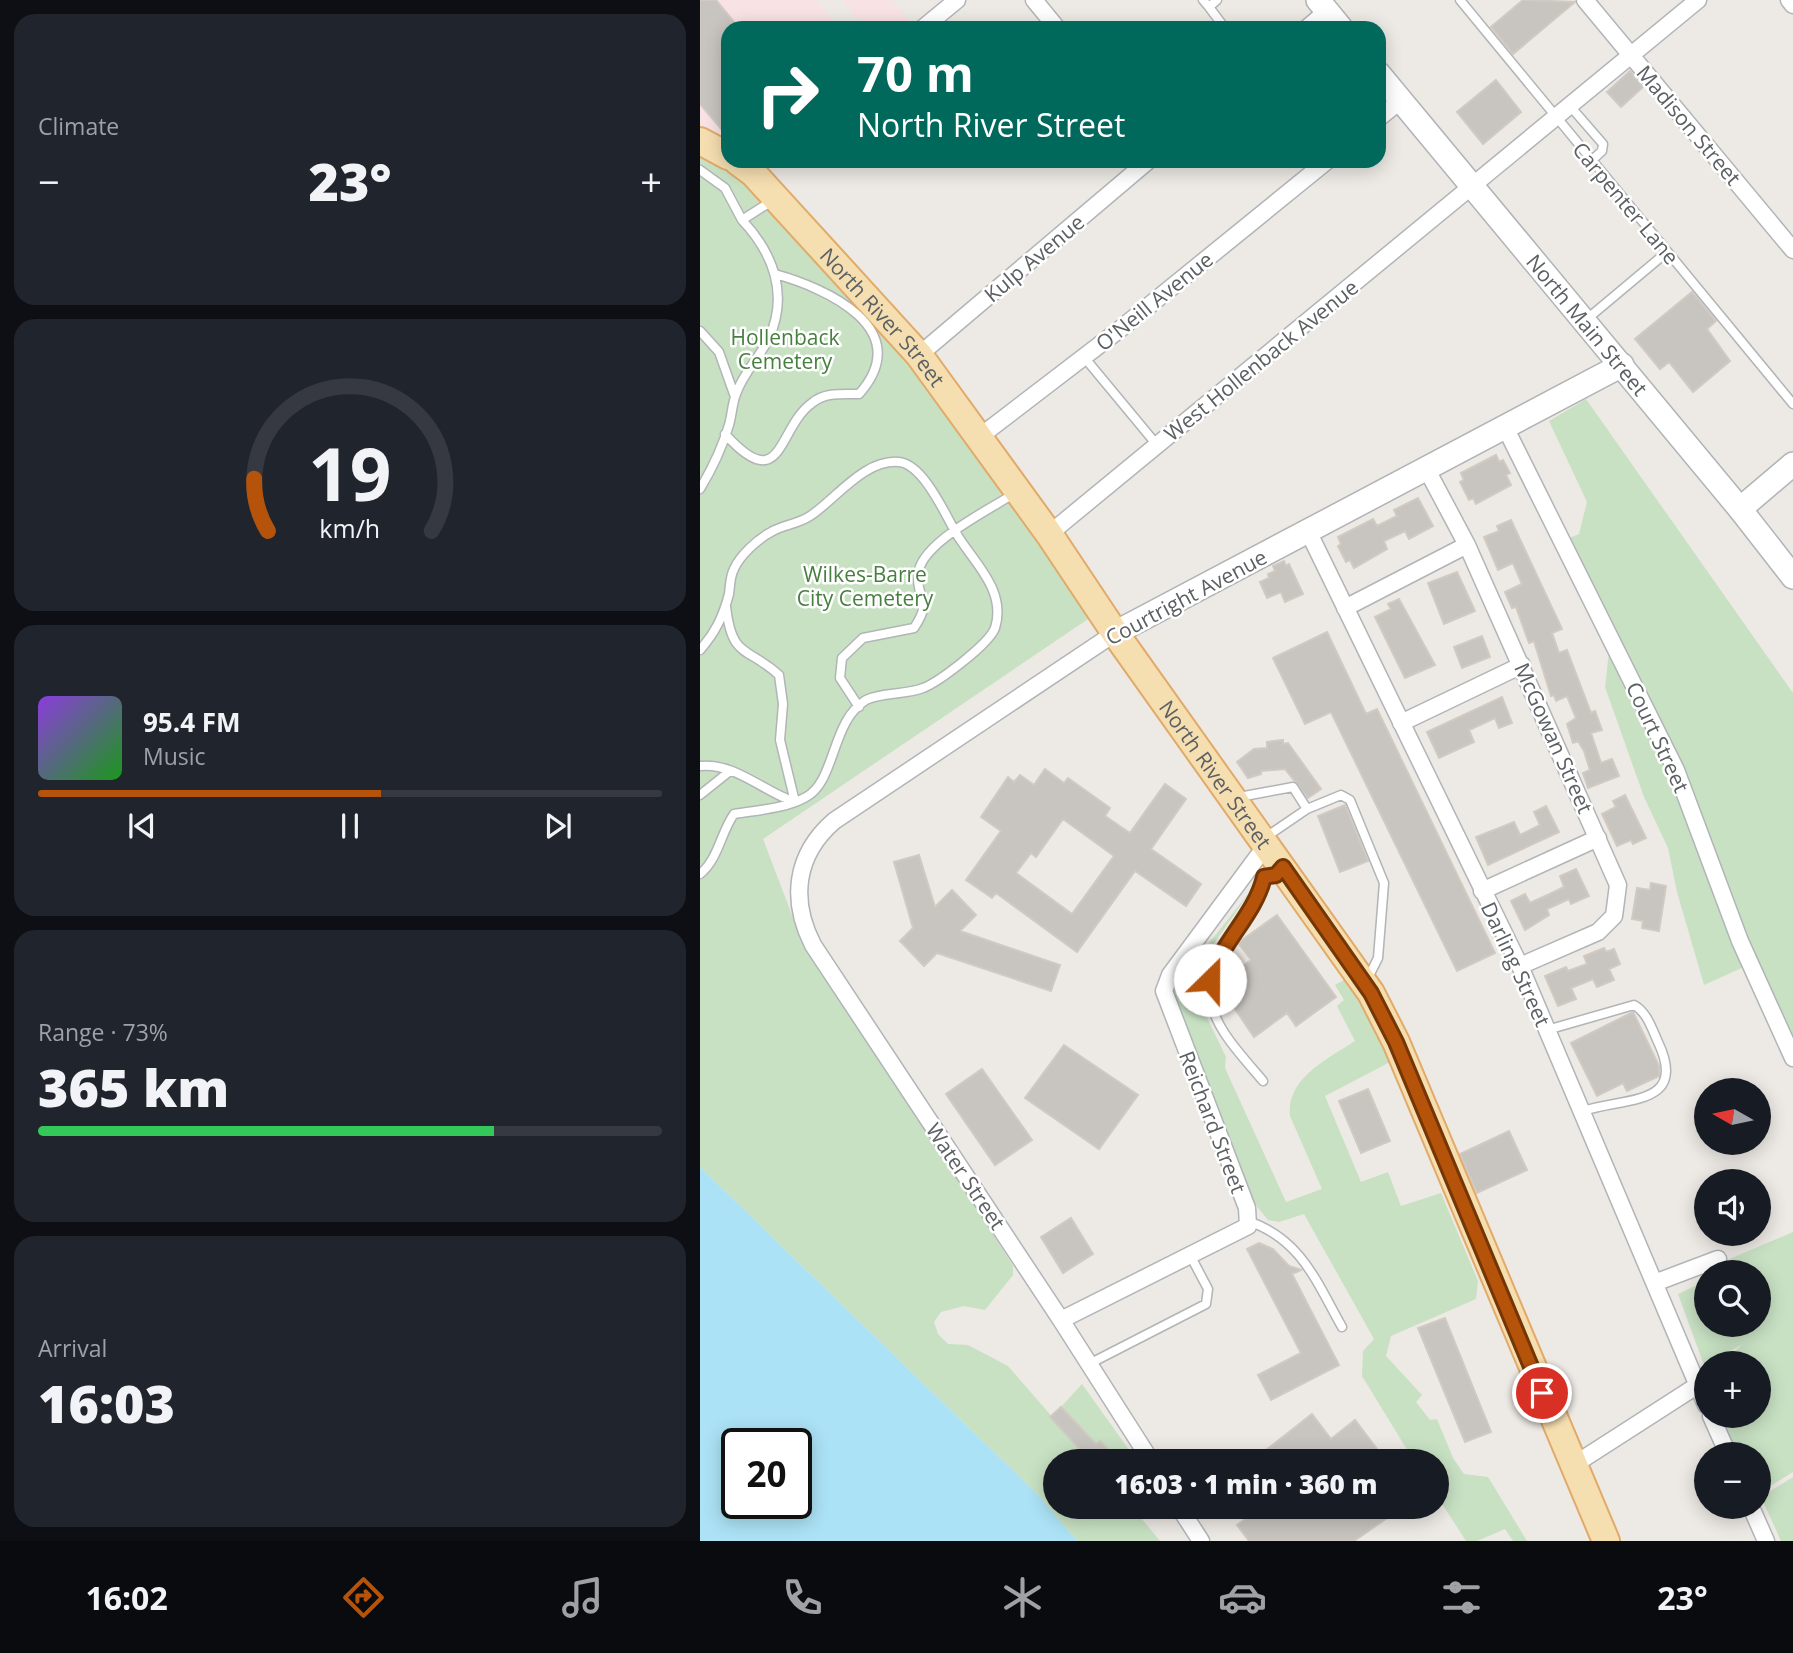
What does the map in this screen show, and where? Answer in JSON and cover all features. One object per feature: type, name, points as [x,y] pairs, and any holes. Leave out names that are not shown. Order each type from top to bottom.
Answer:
[{"type":"main road","name":"North Main Street","points":[[1386,82],[1622,365],[1793,577]]},
{"type":"main road","points":[[700,141],[721,152]]},
{"type":"main road","name":"North River Street","points":[[755,168],[777,198],[919,355],[1266,842],[1265,871],[1365,984],[1396,1042],[1572,1466],[1606,1541]]},
{"type":"main road","name":"Courtright Avenue","points":[[1115,632],[1622,365]]},
{"type":"main road","points":[[1740,509],[1793,464]]},
{"type":"street","points":[[932,21],[957,0]]},
{"type":"street","points":[[1034,0],[1051,21]]},
{"type":"street","name":"Madison Street","points":[[1586,0],[1793,250]]},
{"type":"street","name":"West Hollenback Avenue","points":[[1049,534],[1698,0]]},
{"type":"street","points":[[1789,0],[1793,5]]},
{"type":"street","points":[[1386,112],[1401,100]]},
{"type":"street","name":"Kulp Avenue","points":[[919,355],[1140,168]]},
{"type":"street","name":"O'Neill Avenue","points":[[978,438],[1084,357],[1317,168]]},
{"type":"street","name":"Court Street","points":[[1504,425],[1676,770],[1740,942],[1793,1058]]},
{"type":"street","name":"McGowan Street","points":[[1426,468],[1467,545],[1618,885],[1614,916],[1598,932],[1520,966]]},
{"type":"street","name":"Darling Street","points":[[1308,531],[1520,966],[1657,1282],[1694,1375]]},
{"type":"street","points":[[1345,608],[1467,545]]},
{"type":"street","name":"Courtright Avenue","points":[[798,886],[809,849],[838,817],[1115,632]]},
{"type":"street","points":[[1401,723],[1522,665]]},
{"type":"street","points":[[1482,891],[1598,838]]},
{"type":"street","name":"Reichard Street","points":[[1061,1320],[1248,1226],[1247,1208],[1164,991],[1170,975],[1265,871]]},
{"type":"street","name":"Water Street","points":[[798,886],[798,907],[813,945],[1061,1320],[1142,1449]]},
{"type":"street","points":[[1657,1282],[1718,1259]]},
{"type":"street","points":[[1572,1466],[1694,1388]]},
{"type":"street","points":[[1187,1519],[1201,1541]]},
{"type":"street","points":[[1756,1519],[1766,1541]]},
{"type":"lane","points":[[1217,0],[1206,4],[1219,21]]},
{"type":"lane","name":"Carpenter Lane","points":[[1460,0],[1793,404]]},
{"type":"lane","points":[[1570,106],[1603,144],[1602,151],[1591,161]]},
{"type":"lane","points":[[700,170],[725,188],[742,220],[759,239],[778,285],[778,310],[769,338],[735,397],[713,468],[700,489]]},
{"type":"lane","points":[[742,220],[777,198]]},
{"type":"lane","points":[[1585,321],[1667,252]]},
{"type":"lane","points":[[725,434],[749,457],[761,460],[772,457],[784,444],[803,410],[814,400],[833,394],[859,394],[872,379],[877,356],[873,333],[856,313],[837,297],[811,284],[775,274]]},
{"type":"lane","points":[[700,331],[719,352],[735,397]]},
{"type":"lane","points":[[1084,357],[1157,445]]},
{"type":"lane","points":[[700,650],[716,631],[726,604],[733,569],[751,548],[773,530],[793,526],[811,516],[865,472],[882,464],[900,462],[925,478],[955,532],[989,581],[998,607],[995,628],[985,645],[925,688],[867,699],[847,719],[814,790],[794,802],[734,814],[723,829],[713,856],[700,874]]},
{"type":"lane","points":[[859,707],[840,678],[842,658],[863,638],[914,628],[924,603],[918,579],[919,566],[926,553],[1017,491]]},
{"type":"lane","points":[[726,604],[728,626],[736,646],[779,676],[783,704],[780,740],[794,802]]},
{"type":"lane","points":[[700,766],[730,771],[776,796],[794,802]]},
{"type":"lane","points":[[700,795],[730,771]]},
{"type":"lane","points":[[1234,798],[1293,788],[1307,809]]},
{"type":"lane","points":[[1266,842],[1307,809],[1341,795],[1350,800],[1384,883],[1378,958],[1365,984]]},
{"type":"lane","points":[[1262,1081],[1228,1040],[1209,994],[1216,959],[1259,897],[1265,871]]},
{"type":"lane","points":[[1547,1030],[1634,1005],[1644,1014],[1667,1060],[1667,1079],[1659,1089],[1641,1098],[1583,1111]]},
{"type":"lane","points":[[1248,1221],[1264,1227],[1301,1254],[1342,1326]]},
{"type":"lane","points":[[1089,1364],[1206,1304],[1208,1289],[1190,1255]]},
{"type":"shaded area","points":[[700,0],[816,0],[833,21],[721,21],[721,138],[700,124]]},
{"type":"shaded area","points":[[842,0],[892,0],[909,21],[859,21]]},
{"type":"green space","points":[[700,157],[737,175],[913,360],[1091,617],[763,839],[795,923],[1013,1266],[1013,1275],[985,1310],[964,1306],[941,1312],[934,1322],[938,1334],[948,1344],[968,1345],[1008,1366],[1080,1449],[1043,1449],[1043,1501],[700,1167]]},
{"type":"green space","points":[[1586,399],[1793,693],[1793,1043],[1757,961],[1704,985],[1677,892],[1668,848],[1644,797],[1605,687],[1612,626],[1569,538],[1579,534],[1587,502],[1549,421]]},
{"type":"green space","points":[[1252,889],[1206,955],[1198,999],[1226,1057],[1225,1068],[1286,1202],[1322,1189],[1290,1116],[1291,1103],[1295,1091],[1311,1071],[1355,1041],[1337,1006],[1344,1000],[1335,985],[1349,977],[1392,1061],[1325,1096],[1361,1182],[1388,1172],[1401,1206],[1441,1193],[1478,1281],[1476,1299],[1391,1336],[1386,1356],[1422,1395],[1416,1402],[1430,1420],[1437,1419],[1453,1458],[1464,1474],[1488,1477],[1527,1541],[1513,1541],[1505,1529],[1477,1541],[1466,1541],[1449,1515],[1449,1449],[1407,1449],[1362,1376],[1363,1351],[1374,1339],[1304,1214],[1279,1222],[1268,1220],[1251,1199],[1172,990]]},
{"type":"green space","points":[[1793,1232],[1793,1472],[1771,1486],[1771,1442],[1732,1442],[1725,1428],[1771,1428],[1771,1351],[1735,1351],[1743,1344],[1730,1351],[1699,1351],[1678,1294],[1694,1287],[1694,1337],[1771,1337],[1771,1260],[1727,1260],[1760,1246],[1771,1246],[1771,1241]]},
{"type":"green space","points":[[1082,1384],[1128,1449],[1108,1449],[1100,1441],[1096,1444],[1061,1407]]},
{"type":"green space","points":[[1793,1477],[1793,1541],[1781,1541],[1771,1519],[1771,1491]]},
{"type":"green space","points":[[1058,1519],[1142,1519],[1160,1541],[1077,1541]]},
{"type":"water","points":[[700,1167],[1038,1495],[1043,1501],[1043,1519],[1058,1519],[1077,1541],[700,1541]]},
{"type":"building","points":[[700,0],[716,0],[733,21],[721,21],[721,129],[700,104]]},
{"type":"building","points":[[1523,0],[1575,2],[1513,54],[1491,27]]},
{"type":"building","points":[[1630,71],[1643,87],[1621,107],[1607,92]]},
{"type":"building","points":[[1496,80],[1521,112],[1483,144],[1457,112]]},
{"type":"building","points":[[1692,292],[1716,321],[1707,329],[1730,361],[1693,392],[1669,362],[1660,369],[1635,339]]},
{"type":"building","points":[[1496,455],[1499,462],[1503,460],[1510,473],[1506,475],[1511,485],[1476,504],[1473,498],[1469,500],[1460,482],[1464,480],[1461,473]]},
{"type":"building","points":[[1418,498],[1433,526],[1409,539],[1405,531],[1384,541],[1387,549],[1354,568],[1350,560],[1346,562],[1338,546],[1341,544],[1338,537],[1373,519],[1377,526],[1397,516],[1394,510]]},
{"type":"building","points":[[1511,520],[1562,629],[1552,633],[1559,653],[1567,650],[1591,713],[1595,711],[1602,730],[1591,733],[1601,763],[1612,759],[1619,776],[1588,788],[1583,773],[1590,770],[1584,751],[1578,741],[1573,743],[1567,724],[1576,718],[1567,696],[1556,701],[1554,695],[1551,696],[1534,641],[1529,643],[1516,607],[1512,608],[1505,592],[1522,584],[1513,563],[1498,570],[1484,537],[1499,531],[1497,526]]},
{"type":"building","points":[[1284,561],[1286,566],[1289,564],[1303,594],[1285,602],[1281,592],[1267,598],[1260,582],[1275,571],[1273,566]]},
{"type":"building","points":[[1457,572],[1475,611],[1444,624],[1428,583]]},
{"type":"building","points":[[1399,599],[1435,665],[1405,678],[1375,617],[1391,609],[1388,604]]},
{"type":"building","points":[[1327,632],[1366,714],[1377,709],[1495,953],[1457,971],[1331,712],[1305,724],[1273,658]]},
{"type":"building","points":[[1482,636],[1490,657],[1462,668],[1454,647]]},
{"type":"building","points":[[1502,697],[1512,723],[1499,728],[1495,718],[1469,730],[1474,742],[1439,758],[1427,732]]},
{"type":"building","points":[[1283,740],[1283,744],[1288,743],[1321,789],[1308,798],[1285,769],[1261,771],[1261,774],[1248,778],[1237,762],[1254,749],[1267,748],[1267,742]]},
{"type":"building","points":[[1045,769],[1064,783],[1068,778],[1110,808],[1105,816],[1130,833],[1165,784],[1186,799],[1151,849],[1201,884],[1186,906],[1135,871],[1077,952],[996,893],[992,898],[966,880],[1001,831],[981,817],[1008,777],[1014,782],[1020,775],[1034,785]],"holes":[[[1063,819],[1114,856],[1072,914],[1016,873],[1031,853],[1036,857]]]},
{"type":"building","points":[[1625,795],[1646,838],[1633,844],[1631,840],[1617,846],[1602,814],[1616,807],[1613,801]]},
{"type":"building","points":[[1345,805],[1368,861],[1340,872],[1318,816]]},
{"type":"building","points":[[1546,806],[1559,832],[1488,865],[1476,837],[1514,822],[1520,835],[1540,825],[1534,812]]},
{"type":"building","points":[[919,855],[935,907],[952,890],[976,915],[960,931],[1060,965],[1051,991],[937,953],[924,966],[900,941],[913,928],[894,862]]},
{"type":"building","points":[[1576,869],[1589,896],[1571,904],[1569,899],[1547,909],[1549,915],[1525,930],[1511,901],[1525,894],[1530,903],[1554,892],[1564,887],[1560,876]]},
{"type":"building","points":[[1651,883],[1666,886],[1659,931],[1642,928],[1643,921],[1632,919],[1637,888],[1650,890]]},
{"type":"building","points":[[1277,915],[1336,997],[1296,1026],[1287,1013],[1254,1037],[1218,984],[1251,960],[1238,943]]},
{"type":"building","points":[[1604,948],[1606,952],[1614,949],[1620,964],[1609,969],[1614,980],[1597,987],[1593,979],[1571,988],[1576,999],[1558,1006],[1545,976],[1566,967],[1568,971],[1587,964],[1584,956]]},
{"type":"building","points":[[1633,1012],[1659,1066],[1659,1076],[1627,1091],[1623,1083],[1597,1096],[1571,1043]]},
{"type":"building","points":[[1064,1045],[1138,1095],[1099,1149],[1025,1098]]},
{"type":"building","points":[[982,1069],[1032,1140],[995,1165],[946,1094]]},
{"type":"building","points":[[1368,1089],[1390,1141],[1361,1153],[1339,1101]]},
{"type":"building","points":[[1509,1131],[1527,1170],[1477,1193],[1460,1154]]},
{"type":"building","points":[[1071,1218],[1093,1254],[1063,1273],[1041,1237]]},
{"type":"building","points":[[1259,1243],[1273,1249],[1289,1266],[1301,1270],[1292,1274],[1339,1365],[1271,1400],[1258,1375],[1301,1353],[1247,1249]]},
{"type":"building","points":[[1445,1318],[1491,1432],[1465,1442],[1418,1328]]},
{"type":"building","points":[[1061,1407],[1096,1444],[1100,1441],[1108,1449],[1080,1449],[1050,1417]]},
{"type":"building","points":[[1312,1414],[1331,1439],[1355,1420],[1377,1449],[1267,1449]]},
{"type":"building","points":[[1246,1519],[1386,1519],[1354,1541],[1249,1541],[1237,1525]]},
{"type":"route","points":[[1210,980],[1216,959],[1259,897],[1264,877],[1276,875],[1283,867],[1371,993],[1396,1042],[1542,1393]]},
{"type":"park label","name":"Hollenback Cemetery","points":[[785,349]]},
{"type":"park label","name":"Wilkes-Barre City Cemetery","points":[[865,586]]}]
